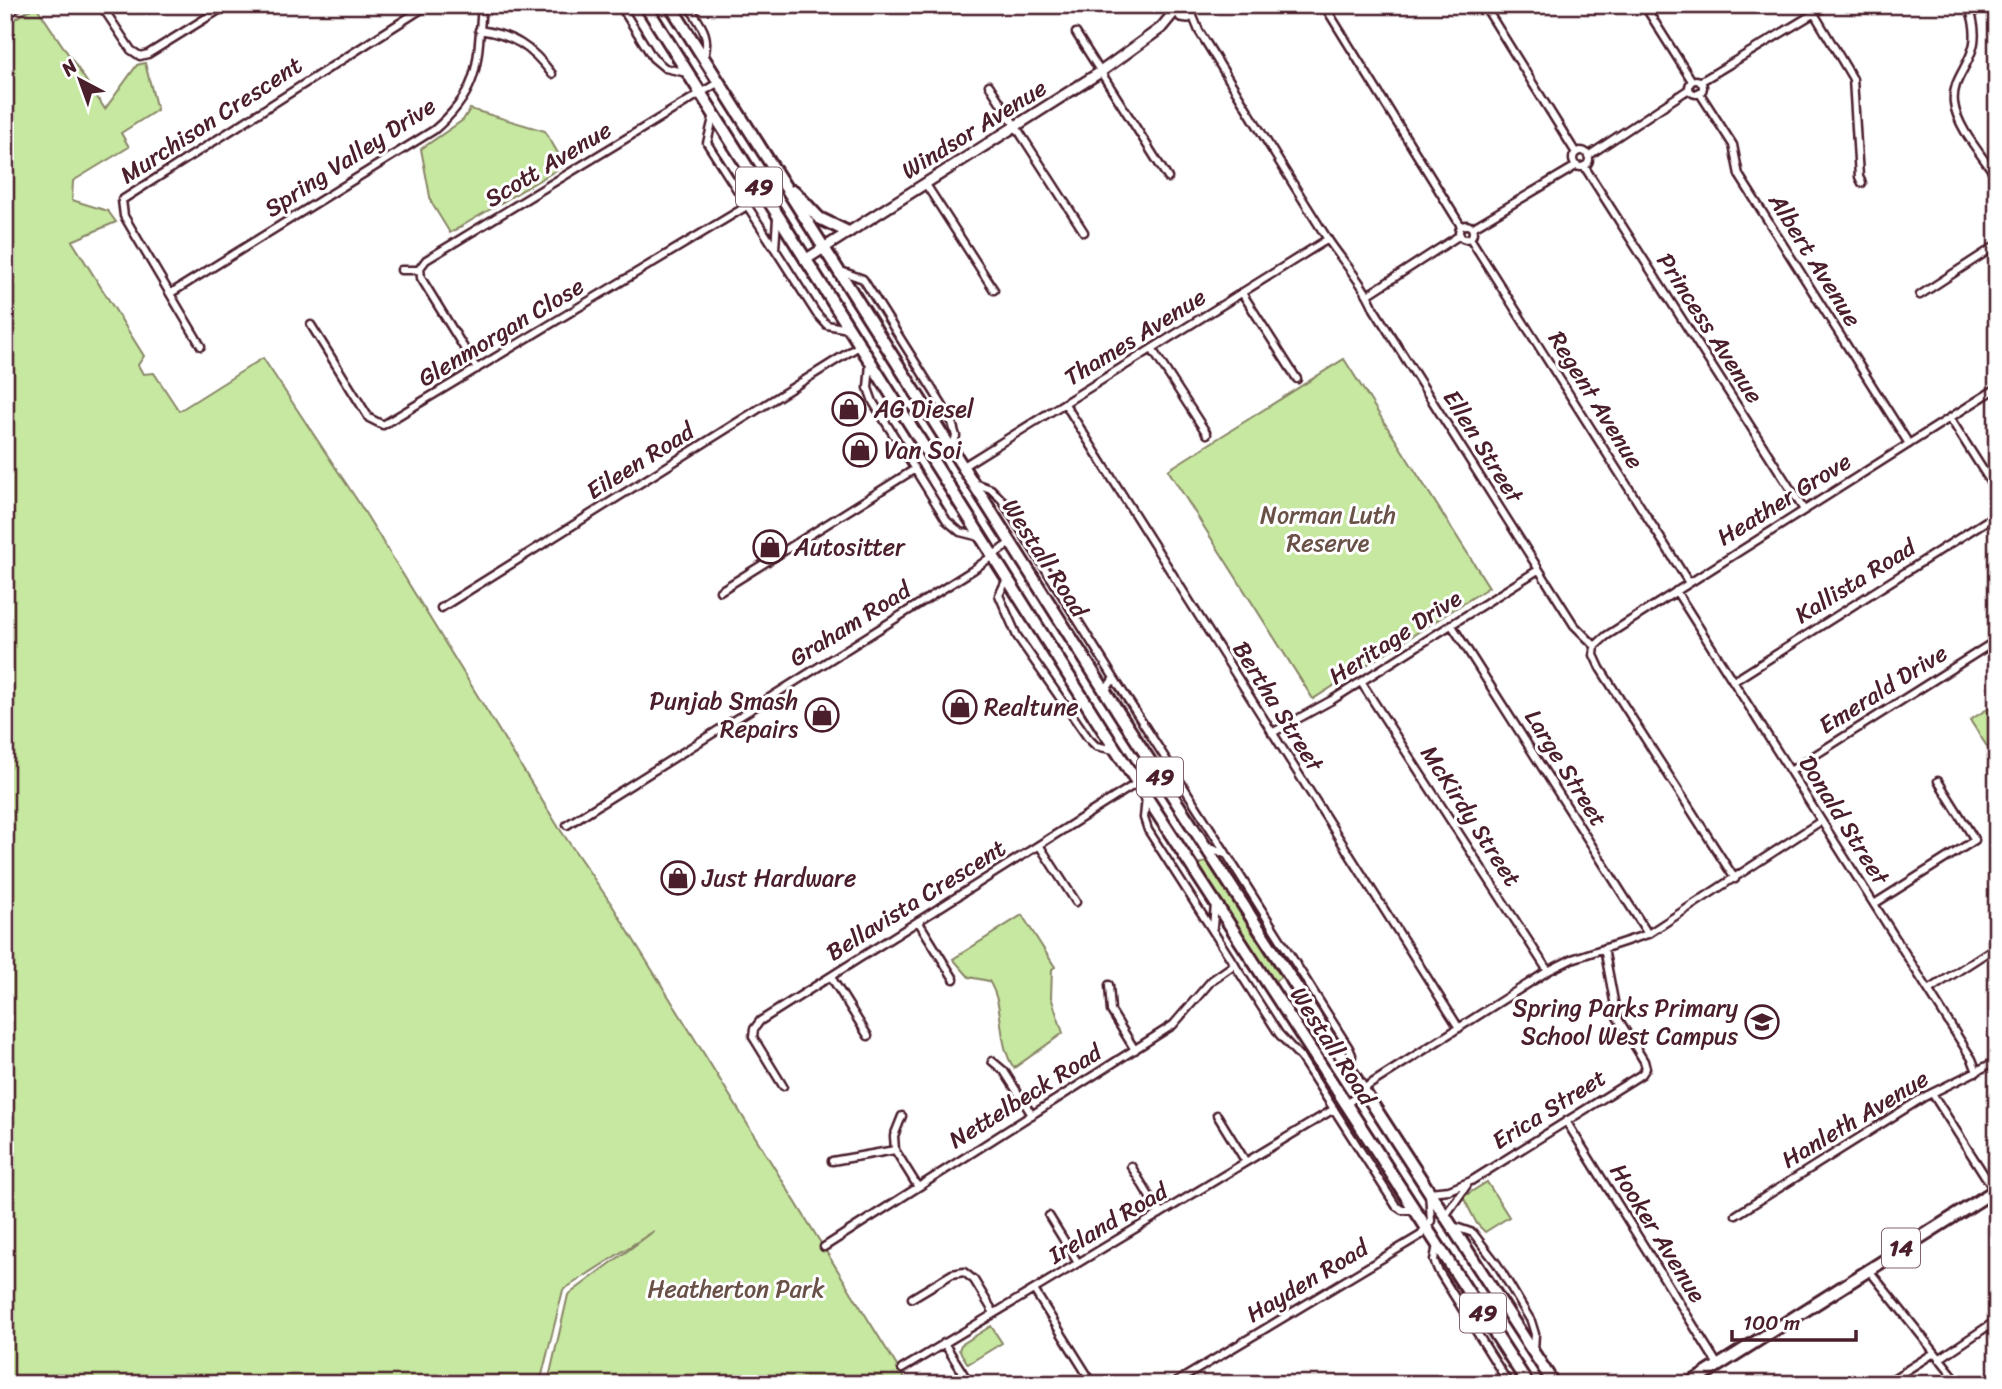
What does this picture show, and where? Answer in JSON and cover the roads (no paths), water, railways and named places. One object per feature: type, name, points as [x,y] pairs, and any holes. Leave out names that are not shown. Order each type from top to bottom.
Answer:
[{"type":"main road","name":"Westall Road","points":[[645,5],[1103,730],[1528,1384]]},
{"type":"main road","name":"Westall Road","points":[[670,5],[1122,718],[1553,1384]]},
{"type":"main road","points":[[782,179],[819,218],[848,232]]},
{"type":"main road","points":[[1103,730],[1122,718]]},
{"type":"main road","name":"14","points":[[1694,1382],[1995,1189]]},
{"type":"street","points":[[5,15],[20,5]]},
{"type":"street","points":[[101,5],[131,50],[140,56],[148,54],[227,5]]},
{"type":"street","name":"Murchison Crescent","points":[[201,346],[124,216],[122,200],[428,5]]},
{"type":"street","name":"Spring Valley Drive","points":[[171,293],[434,130],[454,114],[468,93],[476,71],[482,5]]},
{"type":"street","points":[[620,5],[653,58],[665,68],[687,73]]},
{"type":"street","points":[[688,5],[709,42],[704,58]]},
{"type":"street","points":[[1324,5],[1461,226],[1460,235]]},
{"type":"street","points":[[1484,5],[1576,153]]},
{"type":"street","points":[[1644,5],[1690,85],[1699,92]]},
{"type":"street","points":[[1809,5],[1853,79],[1859,177],[1862,183]]},
{"type":"street","points":[[1369,294],[1460,235],[1470,238],[1472,228],[1576,166],[1584,166],[1588,156],[1690,85],[1700,82],[1828,5]]},
{"type":"street","points":[[1968,5],[1975,47],[1957,85],[1954,103],[1957,116],[1997,178]]},
{"type":"street","name":"Windsor Avenue","points":[[805,260],[1099,73],[1186,10]]},
{"type":"street","name":"Ellen Street","points":[[1186,10],[1328,239],[1358,284],[1369,294],[1374,309],[1538,570],[1574,625],[1595,646],[1594,655],[1601,668],[1735,879]]},
{"type":"street","points":[[480,30],[516,38],[530,47],[552,74]]},
{"type":"street","points":[[1076,33],[1168,178]]},
{"type":"street","name":"Scott Avenue","points":[[420,270],[426,260],[719,82]]},
{"type":"street","points":[[1699,92],[1700,82]]},
{"type":"street","points":[[989,85],[1084,232]]},
{"type":"street","name":"Albert Avenue","points":[[1699,92],[1733,145],[1739,175],[1909,444]]},
{"type":"street","points":[[714,114],[706,143],[816,313],[827,325],[848,329]]},
{"type":"street","points":[[1576,153],[1583,152],[1588,156]]},
{"type":"street","points":[[1576,153],[1573,159],[1576,166]]},
{"type":"street","name":"Princess Avenue","points":[[1584,166],[1804,510]]},
{"type":"street","points":[[925,183],[994,290]]},
{"type":"street","name":"Glenmorgan Close","points":[[311,325],[369,418],[376,424],[383,425],[747,206]]},
{"type":"street","points":[[775,251],[777,215]]},
{"type":"street","points":[[1461,226],[1468,225],[1472,228]]},
{"type":"street","name":"Regent Avenue","points":[[1470,238],[1689,583]]},
{"type":"street","name":"Thames Avenue","points":[[962,467],[1328,239]]},
{"type":"street","points":[[1920,295],[1997,245]]},
{"type":"street","points":[[401,270],[420,270],[421,278],[477,369]]},
{"type":"street","name":"Westall Road","points":[[839,270],[863,279],[951,419],[956,436],[952,450]]},
{"type":"street","points":[[1242,293],[1297,379]]},
{"type":"street","name":"Eileen Road","points":[[441,608],[859,346]]},
{"type":"street","points":[[1152,349],[1207,434]]},
{"type":"street","points":[[870,363],[868,388],[873,402],[947,521],[967,535],[980,537]]},
{"type":"street","name":"Heather Grove","points":[[1595,646],[1676,591],[1997,388]]},
{"type":"street","name":"Bertha Street","points":[[1065,404],[1459,1028]]},
{"type":"street","points":[[1950,418],[1997,492]]},
{"type":"street","points":[[720,591],[915,469]]},
{"type":"street","name":"Westall Road","points":[[972,482],[991,489],[1002,500],[1351,1051],[1349,1071]]},
{"type":"street","name":"Kallista Road","points":[[1734,681],[1997,514]]},
{"type":"street","name":"Graham Road","points":[[567,825],[1010,543]]},
{"type":"street","name":"Heritage Drive","points":[[1272,733],[1361,682],[1538,570]]},
{"type":"street","name":"Westall Road","points":[[1007,579],[999,595],[1017,636],[1088,738],[1097,746],[1116,750]]},
{"type":"street","name":"Donald Street","points":[[1676,591],[1977,1072]]},
{"type":"street","name":"Large Street","points":[[1451,624],[1648,934]]},
{"type":"street","name":"Emerald Drive","points":[[1790,771],[1997,640]]},
{"type":"street","points":[[1105,691],[1114,678]]},
{"type":"street","name":"McKirdy Street","points":[[1361,682],[1548,971]]},
{"type":"street","name":"Bellavista Crescent","points":[[783,1086],[754,1041],[754,1029],[760,1021],[1156,771]]},
{"type":"street","points":[[1874,904],[1975,839],[1938,780]]},
{"type":"street","name":"Westall Road","points":[[1146,797],[1146,825],[1279,1034],[1301,1058],[1396,1206],[1402,1210],[1416,1210]]},
{"type":"street","points":[[1346,1105],[1362,1090],[1548,971],[1604,947],[1648,934],[1821,821]]},
{"type":"street","points":[[1203,844],[1227,855]]},
{"type":"street","points":[[1039,845],[1076,902]]},
{"type":"street","points":[[1215,904],[1215,933]]},
{"type":"street","points":[[918,921],[954,979]]},
{"type":"street","points":[[1928,990],[1997,946]]},
{"type":"street","name":"Erica Street","points":[[1429,1192],[1449,1191],[1471,1181],[1642,1074],[1646,1068],[1617,1017],[1604,947]]},
{"type":"street","name":"Nettelbeck Road","points":[[824,1247],[1179,1020],[1212,980],[1235,964]]},
{"type":"street","points":[[831,977],[868,1036]]},
{"type":"street","points":[[1109,985],[1111,1011],[1135,1050]]},
{"type":"street","points":[[992,1061],[1004,1071],[1032,1115]]},
{"type":"street","name":"Hanleth Avenue","points":[[1736,1215],[1932,1093],[1997,1061]]},
{"type":"street","points":[[1932,1093],[1995,1189]]},
{"type":"street","name":"Ireland Road","points":[[902,1369],[1334,1109]]},
{"type":"street","points":[[1217,1115],[1246,1162]]},
{"type":"street","points":[[902,1116],[894,1136],[895,1150],[918,1187]]},
{"type":"street","name":"Hooker Avenue","points":[[1566,1121],[1718,1366]]},
{"type":"street","points":[[832,1161],[895,1150]]},
{"type":"street","points":[[1131,1166],[1160,1214]]},
{"type":"street","name":"Erica Street","points":[[1448,1221],[1471,1181]]},
{"type":"street","points":[[1428,1228],[1432,1216],[1429,1192]]},
{"type":"street","points":[[1049,1216],[1078,1263]]},
{"type":"street","name":"Westall Road","points":[[1448,1221],[1473,1233],[1497,1264],[1531,1321],[1535,1334],[1534,1354]]},
{"type":"street","name":"Hayden Road","points":[[1172,1384],[1428,1228]]},
{"type":"street","name":"Westall Road","points":[[1438,1244],[1434,1260],[1438,1270],[1509,1384]]},
{"type":"street","points":[[1868,1269],[1960,1384]]},
{"type":"street","points":[[912,1298],[952,1274],[964,1272],[974,1280],[994,1313]]},
{"type":"street","points":[[1034,1290],[1093,1384]]},
{"type":"street","points":[[1939,1359],[1997,1320]]},
{"type":"street","points":[[944,1343],[970,1384]]},
{"type":"street","points":[[1885,1384],[1934,1353]]},
{"type":"place","name":"AG Diesel","points":[[849,409]]},
{"type":"place","name":"Van Soi","points":[[860,450]]},
{"type":"place","name":"Autositter","points":[[770,547]]},
{"type":"place","name":"Realtune","points":[[960,707]]},
{"type":"place","name":"Punjab Smash Repairs","points":[[822,715]]},
{"type":"place","name":"Just Hardware","points":[[678,878]]},
{"type":"place","name":"Spring Parks Primary School West Campus","points":[[1762,1022]]},
{"type":"park label","name":"Norman Luth Reserve","points":[[1328,529]]},
{"type":"park label","name":"Heatherton Park","points":[[736,1289]]}]
